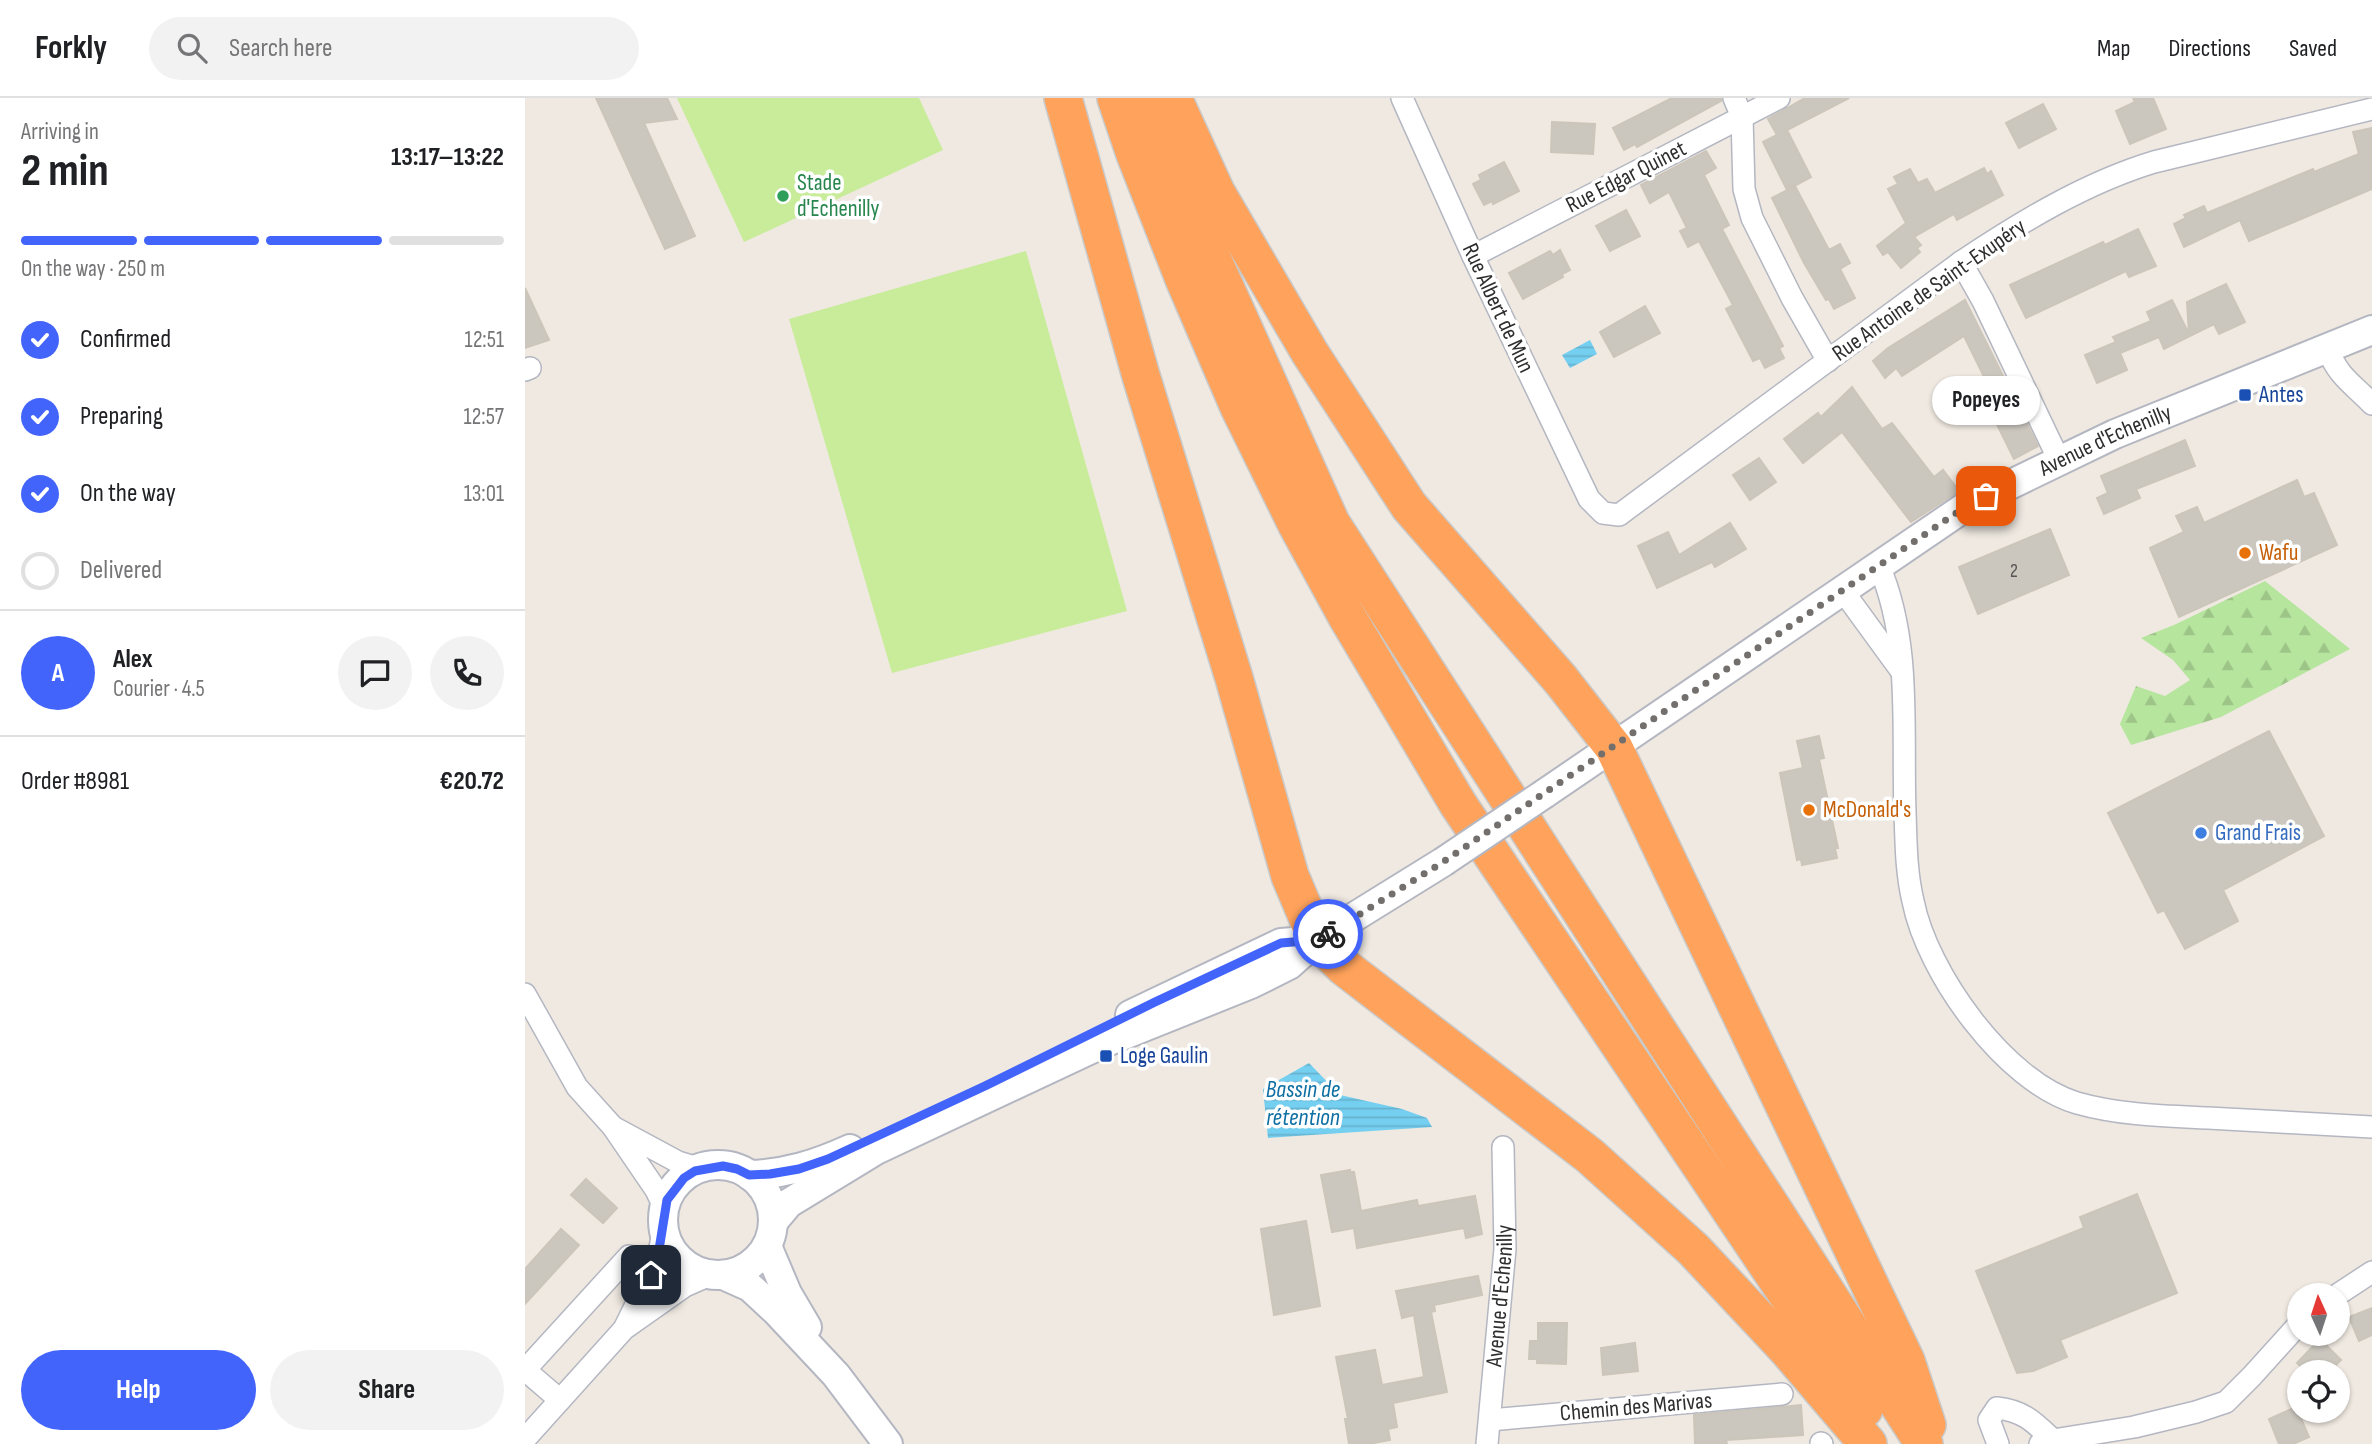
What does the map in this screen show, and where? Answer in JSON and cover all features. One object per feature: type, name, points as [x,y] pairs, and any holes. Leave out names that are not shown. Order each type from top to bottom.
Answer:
[{"type":"highway","points":[[1063,98],[1141,376],[1234,678],[1290,876],[1317,940],[1344,967],[1590,1156],[1693,1249],[1761,1320],[1868,1444]]},
{"type":"highway","points":[[1117,98],[1135,154],[1184,279],[1240,407],[1297,525],[1346,615],[1458,804],[1888,1444]]},
{"type":"highway","points":[[1148,98],[1167,158],[1331,523],[1924,1444]]},
{"type":"highway","points":[[1173,98],[1216,192],[1310,353],[1409,506],[1561,680],[1614,748],[1906,1361],[1934,1444]]},
{"type":"street","name":"Rue Albert de Mun","points":[[1402,98],[1473,257],[1589,499],[1603,513]]},
{"type":"street","name":"Rue Edgar Quinet","points":[[1473,257],[1738,107],[1779,98]]},
{"type":"street","points":[[1738,107],[1744,189],[1752,218],[1791,298],[1828,361]]},
{"type":"street","name":"Rue Antoine de Saint-Exupéry","points":[[1603,513],[1619,514],[1635,505],[1961,262],[2053,206],[2129,169],[2372,109]]},
{"type":"street","points":[[1961,262],[1983,301],[2059,460]]},
{"type":"street","name":"Avenue d'Echenilly","points":[[770,1234],[789,1203],[876,1150],[1104,1043],[1259,980],[1289,965],[1317,940],[1443,862],[1614,748],[1968,505],[2115,434],[2372,330]]},
{"type":"street","points":[[2327,348],[2334,365],[2347,382],[2368,396]]},
{"type":"street","points":[[1879,566],[1892,601],[1899,634],[1907,867],[1915,909],[1947,984],[1994,1047],[2044,1087],[2076,1103],[2112,1110],[2179,1116],[2372,1127]]},
{"type":"street","points":[[1843,591],[1902,682]]},
{"type":"street","points":[[749,1175],[799,1169],[828,1159],[1281,943],[1317,940]]},
{"type":"street","points":[[525,994],[577,1087],[613,1127],[656,1190],[667,1241],[684,1263],[750,1287],[836,1375]]},
{"type":"street","points":[[613,1127],[678,1162],[701,1169]]},
{"type":"street","name":"Avenue d'Echenilly","points":[[1487,1444],[1505,1249],[1503,1147]]},
{"type":"street","points":[[624,1329],[657,1262],[664,1218],[674,1188],[684,1178],[701,1169],[723,1166],[737,1169],[749,1175],[768,1196],[770,1234],[787,1293],[836,1375],[888,1444]]},
{"type":"street","points":[[525,1439],[624,1329],[685,1286],[716,1275],[737,1272],[749,1266],[770,1234]]},
{"type":"street","points":[[560,1400],[525,1370],[629,1256]]},
{"type":"street","points":[[2350,1286],[2372,1272]]},
{"type":"street","points":[[1998,1444],[1989,1420],[1997,1408],[2014,1410],[2032,1420],[2047,1442],[2134,1427],[2226,1402],[2287,1337]]},
{"type":"street","name":"Chemin des Marivas","points":[[1490,1420],[1781,1394]]},
{"type":"green space","name":"Stade d'Echenilly","points":[[677,98],[919,98],[943,150],[744,242]]},
{"type":"green space","points":[[1026,251],[1127,611],[892,673],[789,319]]},
{"type":"green space","points":[[2265,581],[2350,649],[2221,717],[2131,745],[2120,724],[2136,686],[2165,696],[2190,680],[2173,660],[2141,638]]},
{"type":"water","points":[[1590,340],[1597,354],[1570,368],[1562,355]]},
{"type":"water","name":"Bassin de rétention","points":[[1309,1063],[1340,1095],[1402,1109],[1427,1118],[1432,1127],[1268,1138],[1263,1089]]},
{"type":"building","points":[[596,98],[667,98],[677,119],[644,123],[695,236],[665,249]]},
{"type":"building","points":[[1672,98],[1721,98],[1721,101],[1637,147],[1635,144],[1624,150],[1613,128]]},
{"type":"building","points":[[1805,98],[1849,98],[1787,130],[1811,177],[1787,190],[1763,142],[1777,135],[1768,119]]},
{"type":"building","points":[[2133,98],[2153,98],[2166,129],[2130,144],[2116,111],[2135,102]]},
{"type":"building","points":[[2043,104],[2056,129],[2019,148],[2006,123]]},
{"type":"building","points":[[1552,122],[1595,124],[1593,154],[1551,152]]},
{"type":"building","points":[[2372,128],[2372,189],[2249,241],[2240,220],[2184,247],[2174,224],[2186,218],[2184,215],[2204,206],[2207,213],[2313,169],[2314,172],[2359,154],[2353,132]]},
{"type":"building","points":[[1706,151],[1716,168],[1704,175],[1729,225],[1722,229],[1783,346],[1779,348],[1784,358],[1765,368],[1760,358],[1753,361],[1726,309],[1733,305],[1699,241],[1688,247],[1680,231],[1687,228],[1669,192],[1650,203],[1641,185]]},
{"type":"building","points":[[1504,162],[1519,191],[1493,204],[1492,201],[1484,205],[1473,184],[1481,180],[1479,175]]},
{"type":"building","points":[[1984,168],[1987,174],[1991,171],[2003,195],[1957,220],[1954,214],[1914,237],[1921,245],[1917,248],[1920,252],[1901,268],[1888,252],[1883,255],[1877,246],[1906,223],[1888,189],[1898,184],[1894,177],[1910,169],[1918,183],[1927,179],[1935,193]]},
{"type":"building","points":[[1795,186],[1829,250],[1840,244],[1850,263],[1840,269],[1855,298],[1834,309],[1804,263],[1772,198]]},
{"type":"building","points":[[1626,210],[1640,236],[1610,251],[1596,226]]},
{"type":"building","points":[[2138,229],[2156,266],[2129,277],[2126,271],[2026,318],[2010,285],[2103,242],[2105,245]]},
{"type":"building","points":[[1560,250],[1570,270],[1562,274],[1563,277],[1523,299],[1509,273],[1550,251],[1553,255]]},
{"type":"building","points":[[2226,284],[2245,322],[2219,334],[2214,324],[2164,349],[2159,337],[2120,353],[2127,370],[2097,383],[2085,355],[2116,342],[2113,337],[2151,321],[2147,312],[2172,300],[2189,334],[2187,302]]},
{"type":"building","points":[[525,288],[549,340],[525,348]]},
{"type":"building","points":[[1965,300],[2038,446],[2014,459],[1986,402],[1994,397],[1964,336],[1902,376],[1896,368],[1885,378],[1873,361],[1888,348]]},
{"type":"building","points":[[1645,306],[1660,333],[1614,357],[1600,332]]},
{"type":"building","points":[[1852,387],[1882,429],[1892,423],[1934,477],[1943,470],[1959,491],[1911,522],[1842,432],[1803,463],[1784,439],[1818,413],[1821,417]]},
{"type":"building","points":[[2185,440],[2195,466],[2136,489],[2140,498],[2104,514],[2097,498],[2108,493],[2101,476]]},
{"type":"building","points":[[1759,458],[1776,482],[1750,500],[1733,475]]},
{"type":"building","name":"Wafu","points":[[2297,480],[2304,497],[2314,493],[2337,545],[2179,617],[2150,548],[2184,532],[2176,516],[2197,507],[2204,523]]},
{"type":"building","points":[[1730,523],[1746,549],[1715,567],[1712,562],[1657,588],[1638,546],[1668,532],[1679,555]]},
{"type":"building","points":[[2050,529],[2069,575],[1978,614],[1959,567]]},
{"type":"building","name":"Grand Frais","points":[[2269,731],[2324,836],[2223,890],[2238,921],[2185,949],[2164,910],[2158,913],[2108,813]]},
{"type":"building","name":"McDonald's","points":[[1819,736],[1824,758],[1819,759],[1838,848],[1835,848],[1837,858],[1802,865],[1801,859],[1797,860],[1780,773],[1803,768],[1797,741]]},
{"type":"building","points":[[1350,1170],[1354,1172],[1361,1211],[1417,1200],[1418,1206],[1475,1196],[1482,1234],[1466,1238],[1464,1228],[1357,1248],[1354,1228],[1332,1232],[1321,1175]]},
{"type":"building","points":[[586,1179],[617,1208],[603,1223],[571,1195]]},
{"type":"building","points":[[2137,1194],[2177,1293],[2060,1340],[2067,1357],[2033,1371],[2017,1373],[1976,1271],[2084,1228],[2080,1217]]},
{"type":"building","points":[[1306,1221],[1320,1306],[1274,1315],[1261,1229]]},
{"type":"building","points":[[561,1229],[579,1245],[525,1304],[525,1269]]},
{"type":"building","points":[[1478,1276],[1482,1295],[1434,1305],[1435,1311],[1431,1312],[1447,1392],[1393,1403],[1397,1427],[1388,1429],[1390,1440],[1349,1444],[1345,1419],[1348,1419],[1336,1357],[1375,1350],[1382,1385],[1424,1377],[1414,1315],[1402,1318],[1396,1291]]},
{"type":"building","points":[[2372,1308],[2372,1335],[2359,1341],[2350,1317]]},
{"type":"building","points":[[1538,1323],[1567,1323],[1566,1364],[1537,1363],[1537,1359],[1529,1359],[1530,1341],[1538,1341]]},
{"type":"building","points":[[1635,1343],[1638,1371],[1603,1375],[1601,1348]]},
{"type":"building","points":[[2313,1346],[2327,1346],[2341,1360],[2300,1360]]},
{"type":"building","points":[[1801,1405],[1803,1435],[1726,1440],[1727,1444],[1695,1444],[1694,1415]]},
{"type":"building","points":[[2287,1411],[2287,1423],[2303,1423],[2309,1437],[2293,1444],[2279,1444],[2269,1419]]},
{"type":"way so far","points":[[1328,934],[1443,862],[1968,505],[1986,496]]},
{"type":"place","name":"Stade d'Echenilly","points":[[783,196]]},
{"type":"place","name":"Antes","points":[[2245,395]]},
{"type":"place","name":"Popeyes","points":[[1986,496]]},
{"type":"place","name":"Wafu","points":[[2245,553]]},
{"type":"place","name":"McDonald's","points":[[1809,810]]},
{"type":"place","name":"Grand Frais","points":[[2201,833]]},
{"type":"place","name":"Loge Gaulin","points":[[1106,1056]]},
{"type":"route","points":[[651,1275],[657,1262],[667,1200],[674,1188],[695,1171],[723,1166],[749,1175],[770,1174],[799,1169],[828,1159],[1281,943],[1317,940],[1328,934]]}]
